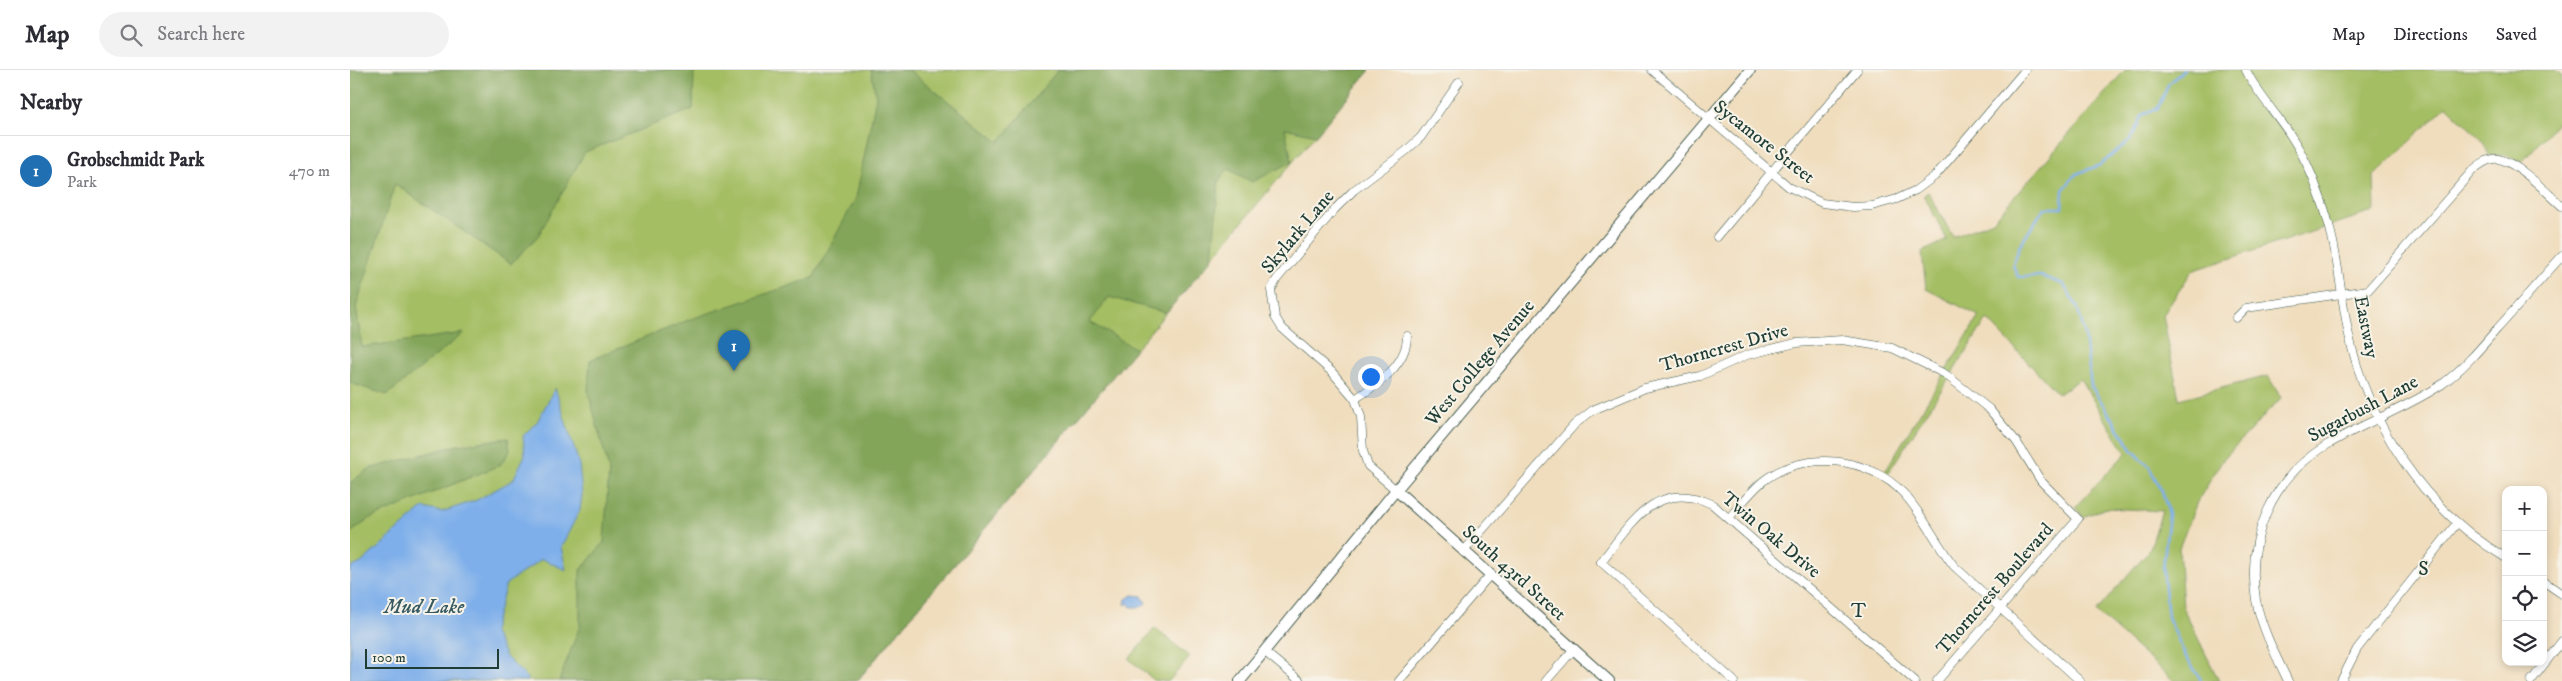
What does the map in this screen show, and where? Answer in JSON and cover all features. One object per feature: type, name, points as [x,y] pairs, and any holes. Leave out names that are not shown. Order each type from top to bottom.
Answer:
[{"type":"street","name":"Sycamore Street","points":[[1652,70],[1771,173],[1799,193],[1822,203],[1853,207],[1872,206],[1897,199],[1916,190],[1935,176],[2025,70]]},
{"type":"street","name":"West College Avenue","points":[[1240,681],[1396,490],[1750,70]]},
{"type":"street","points":[[1717,238],[1857,70]]},
{"type":"street","name":"Eastway","points":[[2246,70],[2292,136],[2307,164],[2330,222],[2348,330],[2358,371],[2378,420],[2394,449],[2417,480],[2457,523],[2502,555]]},
{"type":"street","name":"Skylark Lane","points":[[1396,490],[1368,466],[1363,451],[1361,417],[1355,399],[1332,372],[1282,328],[1274,317],[1271,290],[1277,279],[1335,209],[1354,190],[1406,151],[1420,137],[1459,82]]},
{"type":"street","points":[[2236,318],[2246,308],[2368,290],[2473,170],[2484,162],[2495,158],[2507,160],[2562,206]]},
{"type":"street","name":"Sugarbush Lane","points":[[2288,681],[2257,602],[2254,563],[2260,526],[2279,488],[2301,464],[2328,444],[2378,420],[2442,384],[2463,366],[2562,256]]},
{"type":"street","points":[[1355,399],[1382,380],[1392,369],[1407,345],[1407,336]]},
{"type":"street","name":"Thorncrest Drive","points":[[1463,552],[1575,424],[1593,410],[1644,388],[1700,376],[1746,355],[1796,343],[1842,340],[1892,348],[1945,374],[1970,392],[1989,409],[2016,441],[2040,481],[2078,519]]},
{"type":"street","points":[[1729,518],[1762,482],[1778,473],[1794,467],[1824,461],[1850,462],[1889,481],[1904,494],[1937,545],[1954,566],[2080,681]]},
{"type":"street","name":"South 43rd Street","points":[[1396,490],[1463,552],[1610,681]]},
{"type":"street","name":"Twin Oak Drive","points":[[1734,681],[1600,562],[1640,513],[1664,498],[1698,498],[1712,504],[1915,681]]},
{"type":"street","name":"Thorncrest Boulevard","points":[[1937,681],[2078,519]]},
{"type":"street","points":[[2341,681],[2357,649],[2457,523]]},
{"type":"street","points":[[1399,681],[1490,575]]},
{"type":"street","points":[[2547,584],[2562,594]]},
{"type":"street","points":[[2531,681],[2562,641]]},
{"type":"street","points":[[1546,681],[1573,650]]},
{"type":"street","points":[[1265,652],[1300,681]]},
{"type":"green space","points":[[350,70],[694,70],[693,109],[585,152],[538,236],[511,264],[395,184],[356,307],[362,347],[464,333],[387,395],[350,383]]},
{"type":"green space","points":[[394,70],[1370,70],[857,681],[350,681],[350,125]]},
{"type":"green space","points":[[871,70],[909,70],[999,142],[1058,70],[1370,70],[1316,135],[1285,128],[1292,162],[1252,182],[1228,169],[1219,180],[1212,259],[1166,313],[1109,297],[1090,322],[1136,349],[857,681],[559,681],[580,626],[580,571],[604,542],[609,470],[588,391],[590,360],[691,319],[813,278],[856,198],[876,97]]},
{"type":"green space","points":[[2125,70],[2556,70],[2562,75],[2562,117],[2521,163],[2506,155],[2489,155],[2482,140],[2446,106],[2374,176],[2375,211],[2192,271],[2163,315],[2179,399],[2268,376],[2281,398],[2224,458],[2197,502],[2179,548],[2183,608],[2219,681],[2174,681],[2096,612],[2150,549],[2162,511],[2106,508],[2083,517],[2075,507],[2126,453],[2080,379],[2058,394],[1987,319],[1888,473],[1885,471],[1979,316],[1926,289],[1922,252],[1947,240],[1924,195],[1928,192],[1953,237],[1993,221]]},
{"type":"green space","points":[[508,438],[510,451],[500,465],[371,518],[350,533],[350,483],[369,469],[458,445]]},
{"type":"green space","points":[[1155,628],[1190,657],[1169,681],[1155,681],[1129,659]]},
{"type":"water","name":"Mud Lake","points":[[555,388],[579,464],[582,495],[580,510],[561,547],[566,570],[542,559],[506,584],[493,631],[506,657],[527,678],[527,681],[350,681],[350,568],[361,563],[423,508],[442,512],[477,500],[513,480],[525,455],[523,436],[537,422]]},
{"type":"water","points":[[1133,595],[1142,596],[1146,603],[1141,607],[1131,607],[1128,603],[1125,605],[1126,599]]},
{"type":"waterway","points":[[2184,70],[2169,83],[2158,108],[2142,115],[2131,139],[2100,165],[2076,174],[2063,190],[2062,208],[2044,208],[2019,247],[2013,265],[2018,277],[2040,276],[2063,284],[2077,306],[2085,335],[2091,386],[2133,451],[2148,465],[2162,491],[2169,514],[2163,568],[2168,617],[2185,655],[2201,680]]},
{"type":"place","name":"Grobschmidt Park","points":[[734,371]]},
{"type":"district","name":"S","points":[[2424,569]]},
{"type":"district","name":"T","points":[[1859,611]]}]
